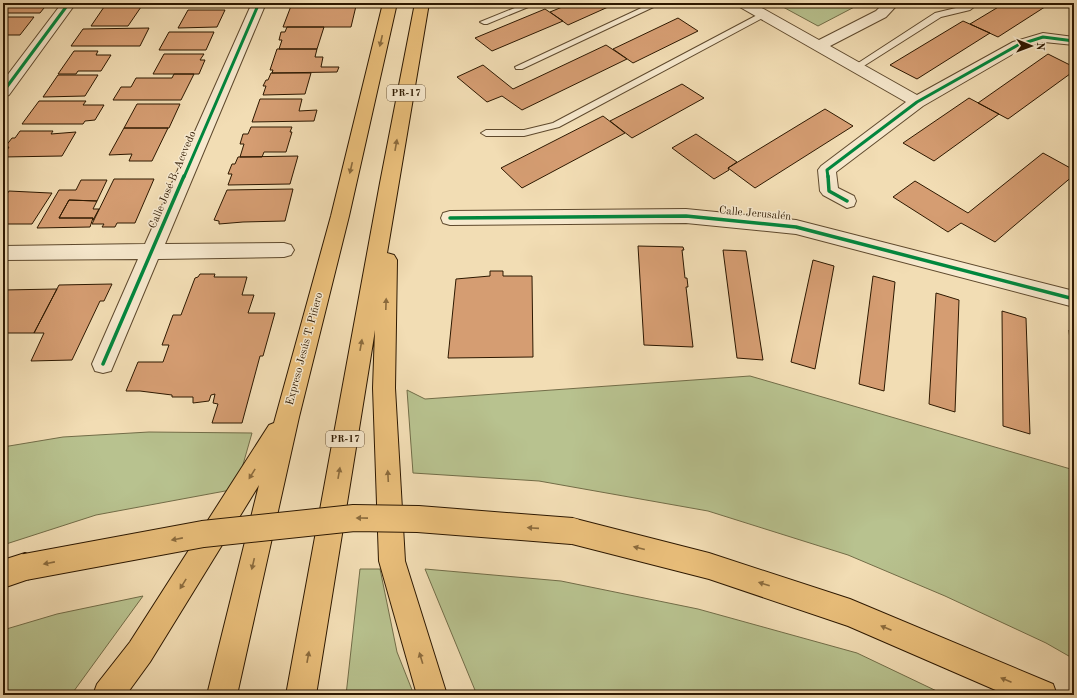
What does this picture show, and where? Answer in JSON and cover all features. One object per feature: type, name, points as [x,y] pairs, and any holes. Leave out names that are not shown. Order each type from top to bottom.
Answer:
[{"type":"highway","name":"Expreso Jesús T. Piñero","points":[[222,695],[287,417],[340,216],[390,3]]},
{"type":"highway","name":"PR-17","points":[[301,695],[389,183],[422,3]]},
{"type":"highway","points":[[389,183],[384,388],[392,561],[432,695]]},
{"type":"highway","points":[[108,695],[144,646],[287,417]]},
{"type":"highway","points":[[14,570],[203,534],[354,518],[418,519],[572,531],[709,566],[850,613],[1042,695]]},
{"type":"street","points":[[3,92],[69,3]]},
{"type":"street","name":"Calle José B. Acevedo","points":[[103,364],[259,3]]},
{"type":"street","points":[[743,3],[917,102]]},
{"type":"street","points":[[820,46],[881,14],[892,3]]},
{"type":"street","points":[[847,201],[829,190],[827,170],[917,102],[1018,45],[1043,38],[1074,41]]},
{"type":"street","name":"Calle Jerusalén","points":[[450,218],[686,216],[796,227],[1074,299]]},
{"type":"street","points":[[3,253],[284,250]]},
{"type":"lane","points":[[484,22],[534,3]]},
{"type":"lane","points":[[519,67],[658,3]]},
{"type":"lane","points":[[856,67],[938,15],[967,8],[975,3]]},
{"type":"lane","points":[[486,133],[524,133],[556,126],[764,15]]},
{"type":"green space","points":[[792,3],[862,3],[818,26],[783,7]]},
{"type":"green space","points":[[750,376],[1074,470],[1074,659],[1046,643],[945,596],[848,555],[708,511],[539,481],[413,473],[407,390],[425,399]]},
{"type":"green space","points":[[149,432],[252,433],[236,489],[96,515],[3,545],[3,447],[63,437]]},
{"type":"green space","points":[[360,569],[380,569],[397,652],[414,695],[346,695]]},
{"type":"green space","points":[[425,569],[561,581],[698,609],[857,653],[945,695],[477,695]]},
{"type":"green space","points":[[143,596],[71,695],[3,695],[3,630],[57,614]]},
{"type":"building","points":[[8,3],[48,3],[40,13],[3,13],[3,8]]},
{"type":"building","points":[[117,3],[153,3],[151,7],[114,7]]},
{"type":"building","points":[[192,3],[228,3],[226,7],[190,7]]},
{"type":"building","points":[[572,3],[617,3],[568,25],[550,12]]},
{"type":"building","points":[[1005,3],[1051,3],[998,37],[970,24]]},
{"type":"building","points":[[291,6],[356,6],[351,27],[283,27]]},
{"type":"building","points":[[104,7],[141,7],[128,26],[91,26]]},
{"type":"building","points":[[545,9],[563,21],[492,51],[475,38]]},
{"type":"building","points":[[188,10],[225,10],[217,27],[178,28]]},
{"type":"building","points":[[3,17],[34,17],[20,35],[3,35]]},
{"type":"building","points":[[678,18],[698,31],[633,63],[613,49]]},
{"type":"building","points":[[963,21],[990,33],[917,79],[890,65]]},
{"type":"building","points":[[287,27],[324,27],[317,49],[279,49],[282,40],[279,40],[281,32],[285,32]]},
{"type":"building","points":[[149,28],[140,46],[71,46],[83,29]]},
{"type":"building","points":[[169,32],[214,32],[206,50],[159,50]]},
{"type":"building","points":[[606,45],[627,59],[522,110],[502,96],[487,102],[457,77],[483,65],[513,89]]},
{"type":"building","points":[[277,49],[317,49],[315,57],[323,57],[321,67],[339,67],[337,72],[272,73],[273,70],[270,70]]},
{"type":"building","points":[[74,51],[98,51],[96,55],[111,55],[101,71],[78,71],[76,74],[58,74]]},
{"type":"building","points":[[164,54],[204,54],[200,60],[205,60],[199,74],[153,74]]},
{"type":"building","points":[[1048,54],[1074,67],[1074,71],[1008,119],[978,103]]},
{"type":"building","points":[[271,73],[311,73],[305,94],[263,95],[266,86],[263,86]]},
{"type":"building","points":[[174,74],[194,74],[181,100],[113,100],[121,87],[131,87],[136,78],[172,78]]},
{"type":"building","points":[[58,75],[98,75],[85,96],[43,97]]},
{"type":"building","points":[[682,84],[704,98],[632,138],[610,121]]},
{"type":"building","points":[[969,98],[999,114],[934,161],[903,143]]},
{"type":"building","points":[[260,99],[302,99],[299,111],[317,110],[314,121],[252,122]]},
{"type":"building","points":[[39,101],[86,101],[83,105],[104,105],[95,120],[85,121],[83,124],[22,124]]},
{"type":"building","points":[[137,104],[180,104],[169,128],[124,128]]},
{"type":"building","points":[[825,109],[853,126],[755,188],[728,168]]},
{"type":"building","points":[[603,116],[625,133],[522,188],[501,168]]},
{"type":"building","points":[[251,127],[292,127],[286,152],[264,152],[262,157],[240,157],[244,144],[240,144],[243,134],[248,134]]},
{"type":"building","points":[[124,128],[168,128],[152,161],[129,161],[132,154],[109,155]]},
{"type":"building","points":[[20,131],[53,131],[51,134],[76,132],[62,156],[3,157],[9,147],[5,147]]},
{"type":"building","points":[[696,134],[737,162],[728,168],[729,170],[714,179],[672,148]]},
{"type":"building","points":[[1043,153],[1074,170],[1074,175],[995,242],[961,223],[948,232],[893,197],[915,181],[968,213]]},
{"type":"building","points":[[298,156],[290,184],[228,185],[232,174],[228,174],[232,164],[235,164],[238,157]]},
{"type":"building","points":[[114,179],[154,179],[135,223],[117,223],[115,227],[102,227],[104,224],[92,224]]},
{"type":"building","points":[[81,180],[107,180],[97,201],[69,200],[59,218],[93,218],[90,227],[37,228],[59,190],[76,190]]},
{"type":"building","points":[[293,189],[285,221],[219,224],[219,221],[214,220],[227,190]]},
{"type":"building","points":[[9,191],[52,193],[32,224],[3,224],[3,200]]},
{"type":"building","points":[[69,200],[97,201],[93,209],[99,209],[93,220],[93,218],[59,218]]},
{"type":"building","points":[[638,246],[683,247],[684,250],[682,250],[685,278],[687,278],[688,287],[686,287],[693,347],[644,345]]},
{"type":"building","points":[[723,250],[746,251],[763,360],[737,358]]},
{"type":"building","points":[[813,260],[834,266],[815,369],[791,362]]},
{"type":"building","points":[[490,271],[503,271],[503,276],[532,276],[533,357],[448,358],[456,279],[490,276]]},
{"type":"building","points":[[200,274],[215,274],[214,277],[247,277],[242,295],[254,295],[248,313],[275,313],[263,356],[260,356],[242,423],[212,423],[218,404],[213,403],[215,394],[211,395],[209,401],[193,403],[193,397],[172,397],[172,395],[140,391],[126,391],[138,362],[163,362],[169,345],[162,345],[173,315],[181,315],[195,278]]},
{"type":"building","points":[[873,276],[895,282],[884,391],[859,384]]},
{"type":"building","points":[[112,284],[104,301],[100,301],[72,360],[31,361],[44,333],[34,333],[59,285]]},
{"type":"building","points":[[57,289],[34,333],[3,333],[3,290]]},
{"type":"building","points":[[936,293],[959,300],[955,412],[929,404]]},
{"type":"building","points":[[1002,311],[1026,318],[1030,434],[1003,426]]},
{"type":"building","points":[[1069,330],[1074,331],[1074,386]]},
{"type":"cycle path","points":[[3,92],[69,3]]},
{"type":"cycle path","points":[[103,364],[259,3]]},
{"type":"cycle path","points":[[847,201],[829,191],[827,170],[917,102],[1018,45],[1043,37],[1074,41]]},
{"type":"cycle path","points":[[450,218],[686,216],[796,227],[1074,299]]}]
